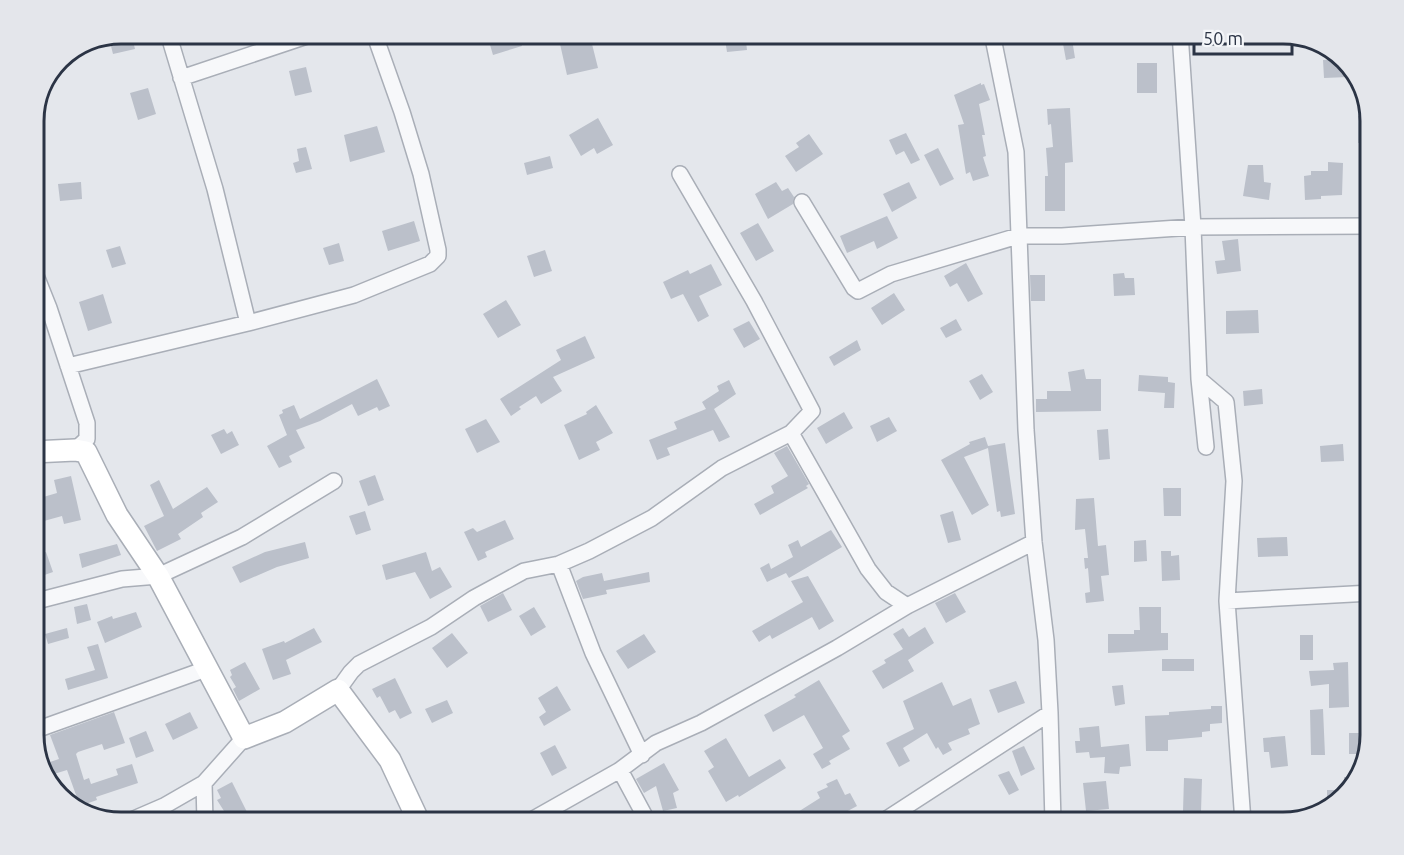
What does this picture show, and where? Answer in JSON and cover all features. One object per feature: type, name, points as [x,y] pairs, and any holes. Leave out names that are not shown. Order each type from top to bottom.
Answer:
[{"type":"main road","points":[[44,451],[75,450],[86,452],[117,515],[158,576],[244,738],[285,722],[338,690],[390,760],[415,812]]},
{"type":"street","points":[[171,43],[215,189],[248,323]]},
{"type":"street","points":[[181,78],[286,43]]},
{"type":"street","points":[[68,366],[354,295],[420,269],[430,264],[438,256],[421,174],[378,43]]},
{"type":"street","points":[[994,43],[1016,152],[1026,430],[1034,542],[1046,640],[1053,812]]},
{"type":"street","points":[[1181,43],[1193,227],[1199,379],[1206,447]]},
{"type":"street","points":[[338,690],[359,664],[431,627],[474,598],[524,572],[559,564],[652,518],[722,468],[791,433],[810,416],[811,406],[754,301],[680,174]]},
{"type":"street","points":[[802,202],[858,291],[891,274],[1018,236],[1062,236],[1193,227],[1360,226]]},
{"type":"street","points":[[44,296],[87,426],[87,439],[75,450]]},
{"type":"street","points":[[1199,379],[1226,402],[1234,481],[1227,601],[1241,812]]},
{"type":"street","points":[[791,433],[868,569],[886,592],[907,606]]},
{"type":"street","points":[[44,599],[122,579],[158,576],[242,537],[334,481]]},
{"type":"street","points":[[546,812],[620,770],[656,743],[701,723],[837,648],[907,606],[1034,542]]},
{"type":"street","points":[[559,564],[593,653],[642,755]]},
{"type":"street","points":[[1227,601],[1360,594]]},
{"type":"street","points":[[44,727],[206,669]]},
{"type":"street","points":[[897,812],[1050,713]]},
{"type":"street","points":[[150,812],[204,783],[244,738]]},
{"type":"street","points":[[620,770],[643,812]]},
{"type":"street","points":[[204,783],[205,812]]},
{"type":"building","points":[[134,43],[135,49],[113,54],[111,44]]},
{"type":"building","points":[[489,43],[521,43],[522,46],[493,55]]},
{"type":"building","points":[[592,43],[598,68],[567,75],[560,44]]},
{"type":"building","points":[[726,43],[746,43],[747,50],[727,52]]},
{"type":"building","points":[[1063,43],[1073,43],[1075,58],[1066,60]]},
{"type":"building","points":[[1323,60],[1331,60],[1347,77],[1324,78]]},
{"type":"building","points":[[1137,63],[1157,63],[1157,93],[1137,93]]},
{"type":"building","points":[[306,67],[312,92],[295,96],[289,71]]},
{"type":"building","points":[[981,83],[981,85],[984,84],[990,100],[979,104],[985,135],[982,135],[986,156],[983,157],[989,176],[973,181],[970,172],[966,174],[958,125],[964,124],[954,95]]},
{"type":"building","points":[[148,88],[156,114],[138,120],[130,93]]},
{"type":"building","points":[[1070,108],[1073,162],[1065,163],[1065,211],[1045,211],[1045,176],[1048,176],[1046,148],[1053,147],[1047,109]]},
{"type":"building","points":[[1358,116],[1360,116],[1360,143],[1358,143]]},
{"type":"building","points":[[598,118],[613,145],[597,154],[594,148],[581,156],[569,135]]},
{"type":"building","points":[[377,126],[385,152],[350,162],[344,135]]},
{"type":"building","points":[[906,133],[920,160],[911,164],[904,151],[896,155],[889,140]]},
{"type":"building","points":[[809,134],[823,154],[796,172],[785,156],[799,147],[796,143]]},
{"type":"building","points":[[306,147],[312,169],[296,173],[293,163],[299,161],[297,149]]},
{"type":"building","points":[[938,148],[954,179],[940,186],[924,155]]},
{"type":"building","points":[[550,156],[553,168],[527,175],[524,163]]},
{"type":"building","points":[[1328,162],[1343,163],[1342,195],[1321,196],[1321,199],[1305,200],[1304,176],[1311,175],[1311,171],[1328,171]]},
{"type":"building","points":[[1248,165],[1263,165],[1264,182],[1271,183],[1269,200],[1243,196]]},
{"type":"building","points":[[81,182],[82,199],[60,201],[58,184]]},
{"type":"building","points":[[776,182],[782,191],[788,188],[794,197],[793,204],[768,219],[755,194]]},
{"type":"building","points":[[909,182],[917,198],[892,212],[883,194]]},
{"type":"building","points":[[887,216],[898,238],[877,249],[874,241],[847,253],[840,236]]},
{"type":"building","points":[[414,221],[420,241],[388,251],[382,231]]},
{"type":"building","points":[[758,223],[774,251],[756,261],[740,233]]},
{"type":"building","points":[[1238,239],[1241,271],[1217,274],[1215,261],[1225,260],[1222,241]]},
{"type":"building","points":[[339,243],[344,261],[329,265],[323,248]]},
{"type":"building","points":[[120,246],[126,264],[112,268],[106,250]]},
{"type":"building","points":[[545,250],[552,271],[534,277],[527,256]]},
{"type":"building","points":[[966,263],[983,294],[968,302],[957,283],[950,287],[944,276]]},
{"type":"building","points":[[711,264],[722,285],[699,296],[709,316],[698,322],[683,294],[671,299],[663,282],[688,270],[690,274]]},
{"type":"building","points":[[1124,273],[1125,278],[1134,278],[1135,295],[1114,296],[1113,274]]},
{"type":"building","points":[[1030,275],[1045,275],[1045,301],[1031,301]]},
{"type":"building","points":[[894,293],[905,310],[882,325],[871,308]]},
{"type":"building","points":[[103,294],[112,323],[88,331],[79,302]]},
{"type":"building","points":[[506,300],[521,325],[498,338],[483,314]]},
{"type":"building","points":[[1258,310],[1259,333],[1226,334],[1226,311]]},
{"type":"building","points":[[956,319],[962,330],[946,338],[940,328]]},
{"type":"building","points":[[749,321],[760,339],[744,348],[733,329]]},
{"type":"building","points":[[585,336],[595,358],[553,377],[562,391],[541,404],[536,396],[519,407],[521,409],[511,416],[500,399],[561,360],[556,350]]},
{"type":"building","points":[[857,340],[861,350],[834,366],[829,357]]},
{"type":"building","points":[[1084,369],[1086,379],[1101,379],[1101,411],[1036,412],[1036,399],[1047,399],[1047,391],[1071,391],[1068,372]]},
{"type":"building","points":[[982,374],[993,392],[980,400],[969,381]]},
{"type":"building","points":[[1139,375],[1168,377],[1168,382],[1175,383],[1174,408],[1164,408],[1165,393],[1138,391]]},
{"type":"building","points":[[377,379],[390,406],[379,411],[377,407],[358,416],[352,404],[320,421],[296,430],[305,448],[289,456],[292,462],[279,468],[267,446],[287,435],[279,415],[283,413],[282,410],[294,405],[300,419]]},
{"type":"building","points":[[729,380],[736,394],[714,409],[730,437],[719,442],[713,430],[667,448],[670,455],[657,460],[649,440],[677,429],[674,422],[706,409],[702,402],[719,391],[717,386]]},
{"type":"building","points":[[1262,389],[1263,404],[1244,406],[1243,391]]},
{"type":"building","points":[[596,405],[613,433],[596,442],[600,450],[579,460],[564,425],[587,414],[586,412]]},
{"type":"building","points":[[844,412],[853,428],[826,444],[817,428]]},
{"type":"building","points":[[889,417],[897,431],[877,442],[870,426]]},
{"type":"building","points":[[486,419],[500,442],[477,453],[465,429]]},
{"type":"building","points":[[224,429],[227,434],[232,431],[239,445],[221,454],[211,435]]},
{"type":"building","points":[[1108,429],[1110,459],[1099,460],[1097,430]]},
{"type":"building","points":[[985,437],[988,446],[1005,443],[1015,514],[1001,517],[1000,511],[997,512],[988,448],[964,457],[989,505],[972,515],[941,460],[970,444],[969,442]]},
{"type":"building","points":[[1343,444],[1344,461],[1321,462],[1320,446]]},
{"type":"building","points":[[787,446],[809,484],[806,486],[808,488],[760,515],[754,504],[774,493],[771,486],[788,476],[774,453]]},
{"type":"building","points":[[375,475],[384,500],[368,506],[359,481]]},
{"type":"building","points":[[71,476],[81,520],[64,524],[62,516],[44,521],[44,497],[57,493],[54,480]]},
{"type":"building","points":[[159,480],[173,509],[207,487],[218,502],[201,513],[203,517],[178,534],[181,539],[157,551],[144,526],[164,516],[150,485]]},
{"type":"building","points":[[1163,488],[1181,488],[1181,516],[1164,516]]},
{"type":"building","points":[[1094,498],[1098,546],[1106,545],[1109,575],[1101,576],[1104,601],[1086,603],[1085,593],[1090,592],[1088,568],[1085,569],[1084,558],[1088,558],[1085,529],[1075,530],[1076,499]]},
{"type":"building","points":[[365,511],[371,530],[356,535],[349,516]]},
{"type":"building","points":[[953,511],[961,540],[948,543],[940,515]]},
{"type":"building","points":[[505,520],[514,539],[485,552],[487,557],[478,561],[464,532],[473,528],[477,532]]},
{"type":"building","points":[[831,530],[842,547],[789,578],[786,573],[767,582],[760,568],[769,563],[771,569],[793,557],[788,545],[798,540],[801,547]]},
{"type":"building","points":[[1287,537],[1288,556],[1258,557],[1257,538]]},
{"type":"building","points":[[1146,540],[1147,561],[1134,562],[1134,541]]},
{"type":"building","points":[[305,542],[309,558],[277,567],[240,583],[232,567],[265,552]]},
{"type":"building","points":[[117,544],[121,555],[82,568],[79,554]]},
{"type":"building","points":[[1161,551],[1171,551],[1171,556],[1179,555],[1180,580],[1162,581]]},
{"type":"building","points":[[46,552],[53,572],[44,575],[44,553]]},
{"type":"building","points":[[426,552],[432,571],[440,567],[452,587],[430,599],[415,572],[386,580],[382,565]]},
{"type":"building","points":[[649,572],[650,582],[606,590],[607,594],[583,599],[576,581],[602,573],[604,581]]},
{"type":"building","points":[[808,576],[834,621],[819,630],[812,617],[772,639],[770,635],[759,642],[752,631],[803,602],[791,581]]},
{"type":"building","points":[[503,593],[512,610],[488,622],[480,606]]},
{"type":"building","points":[[955,593],[966,612],[946,623],[935,603]]},
{"type":"building","points":[[87,604],[91,620],[77,624],[74,607]]},
{"type":"building","points":[[534,607],[546,627],[531,636],[519,616]]},
{"type":"building","points":[[1139,607],[1161,607],[1161,633],[1168,633],[1168,650],[1108,653],[1108,634],[1134,634],[1134,630],[1140,630]]},
{"type":"building","points":[[136,612],[142,627],[105,643],[97,622],[112,616],[113,619]]},
{"type":"building","points":[[925,627],[934,643],[908,660],[914,671],[883,689],[872,671],[886,663],[884,660],[903,649],[893,634],[903,628],[909,637]]},
{"type":"building","points":[[67,628],[69,638],[48,644],[45,634]]},
{"type":"building","points":[[314,628],[322,642],[286,660],[291,674],[273,680],[262,649],[284,641],[285,643]]},
{"type":"building","points":[[452,633],[468,653],[447,668],[432,648]]},
{"type":"building","points":[[644,634],[656,652],[628,669],[616,651]]},
{"type":"building","points":[[1300,635],[1313,635],[1313,660],[1300,660]]},
{"type":"building","points":[[98,644],[108,678],[68,690],[65,679],[95,670],[87,647]]},
{"type":"building","points":[[1162,659],[1194,659],[1194,671],[1162,671]]},
{"type":"building","points":[[245,662],[260,689],[239,701],[233,689],[236,687],[230,677],[232,675],[230,670]]},
{"type":"building","points":[[1348,662],[1349,707],[1329,708],[1329,684],[1311,686],[1309,671],[1334,670],[1333,663]]},
{"type":"building","points":[[395,678],[412,713],[400,719],[395,710],[389,713],[380,696],[377,698],[372,689]]},
{"type":"building","points":[[819,680],[850,731],[842,736],[850,749],[829,761],[831,764],[822,769],[813,754],[823,748],[804,715],[773,732],[764,715],[796,697],[794,695]]},
{"type":"building","points":[[1016,681],[1025,703],[998,713],[989,690]]},
{"type":"building","points":[[942,682],[953,706],[971,698],[980,724],[968,729],[970,734],[948,743],[952,750],[943,755],[938,747],[936,749],[927,733],[903,748],[910,761],[899,767],[886,743],[914,729],[903,701]]},
{"type":"building","points":[[1123,685],[1125,704],[1115,706],[1112,686]]},
{"type":"building","points":[[557,686],[571,710],[544,726],[539,717],[546,712],[538,698]]},
{"type":"building","points":[[447,700],[453,713],[432,723],[425,709]]},
{"type":"building","points":[[1211,706],[1222,706],[1222,723],[1210,724],[1210,731],[1202,732],[1202,737],[1168,740],[1168,751],[1146,751],[1145,716],[1211,709]]},
{"type":"building","points":[[1323,709],[1325,755],[1311,755],[1310,710]]},
{"type":"building","points":[[114,712],[125,743],[104,750],[102,744],[78,752],[76,754],[84,780],[89,778],[91,784],[118,775],[116,769],[132,764],[138,783],[96,797],[97,800],[87,804],[77,798],[67,770],[55,774],[53,772],[50,762],[59,759],[50,735]]},
{"type":"building","points":[[190,712],[198,728],[173,740],[165,724]]},
{"type":"building","points":[[1099,726],[1101,747],[1129,744],[1131,766],[1120,767],[1119,774],[1104,773],[1105,757],[1090,758],[1089,752],[1076,753],[1075,741],[1080,741],[1079,728]]},
{"type":"building","points":[[146,731],[154,751],[136,758],[129,738]]},
{"type":"building","points":[[1349,733],[1360,733],[1358,754],[1349,754]]},
{"type":"building","points":[[1285,736],[1288,766],[1271,768],[1269,752],[1264,752],[1263,738]]},
{"type":"building","points":[[726,738],[749,777],[780,759],[786,768],[739,797],[738,795],[726,802],[708,771],[714,767],[704,751]]},
{"type":"building","points":[[555,745],[567,768],[552,776],[540,753]]},
{"type":"building","points":[[1024,746],[1035,769],[1021,776],[1012,751]]},
{"type":"building","points":[[664,763],[679,790],[673,793],[677,808],[663,811],[656,786],[644,793],[636,779]]},
{"type":"building","points":[[1009,771],[1019,790],[1009,795],[998,775]]},
{"type":"building","points":[[1184,778],[1202,779],[1201,812],[1183,811]]},
{"type":"building","points":[[837,779],[845,795],[850,793],[857,806],[846,812],[798,812],[820,798],[817,792],[828,787],[826,784]]},
{"type":"building","points":[[1106,781],[1109,809],[1086,811],[1083,783]]},
{"type":"building","points":[[232,782],[247,812],[225,812],[217,800],[221,798],[217,790]]},
{"type":"building","points":[[1327,790],[1337,790],[1327,798]]}]
